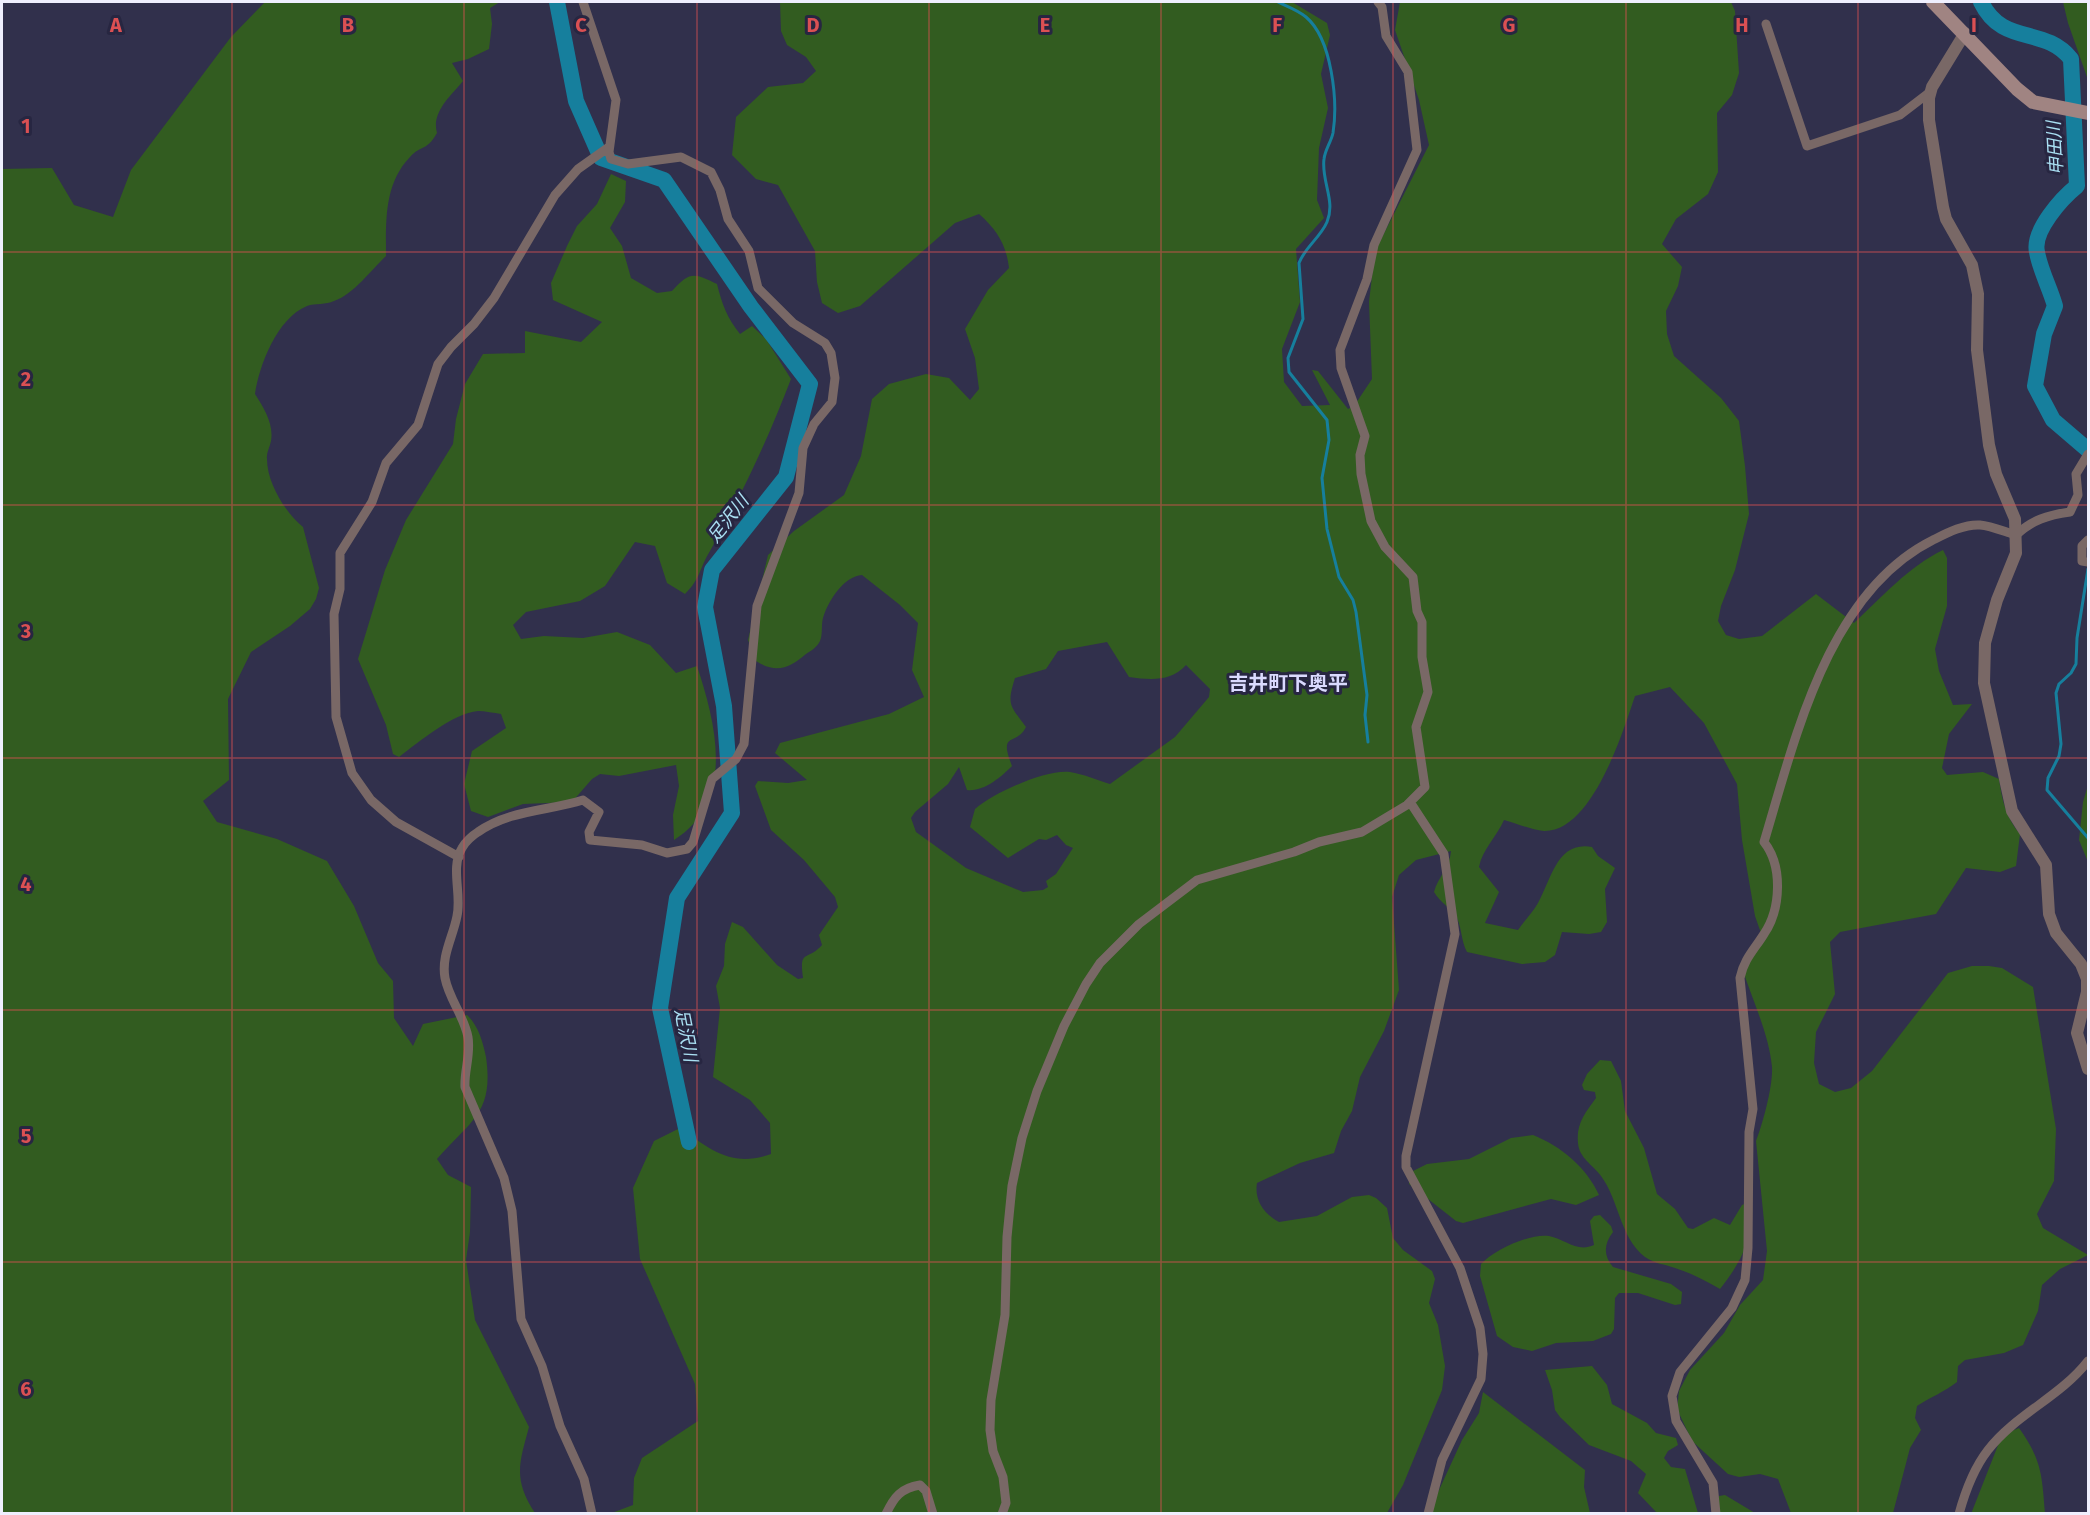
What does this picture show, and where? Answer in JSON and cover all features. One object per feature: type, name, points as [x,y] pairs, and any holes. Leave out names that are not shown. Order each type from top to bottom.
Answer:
[{"type":"main road","points":[[1933,2],[2033,102],[2084,112]]},
{"type":"street","points":[[583,2],[615,100],[609,147],[613,162],[628,164],[681,157],[711,172],[720,190],[728,219],[748,251],[758,288],[793,323],[825,343],[831,353],[835,378],[832,402],[814,424],[803,448],[799,493],[756,606],[744,744],[735,759],[712,779],[693,842],[687,849],[667,853],[642,845],[590,840],[589,832],[599,812],[583,800],[502,819],[478,832],[462,847],[459,857],[458,914],[445,953],[444,976],[448,990],[464,1022],[469,1040],[464,1075],[465,1087],[477,1111],[507,1189],[512,1210],[521,1319],[542,1366],[560,1426],[584,1479],[592,1514]]},
{"type":"street","points":[[1002,1514],[1006,1503],[1003,1477],[993,1451],[991,1410],[1005,1315],[1007,1237],[1012,1185],[1022,1138],[1037,1090],[1064,1026],[1086,984],[1100,963],[1139,924],[1197,880],[1294,852],[1319,842],[1362,832],[1382,822],[1410,802],[1425,787],[1416,727],[1428,692],[1422,657],[1422,622],[1417,611],[1413,577],[1385,547],[1371,521],[1361,474],[1360,455],[1365,436],[1341,368],[1340,350],[1367,279],[1374,245],[1417,150],[1408,72],[1386,36],[1382,7],[1378,2]]},
{"type":"street","points":[[1766,24],[1807,146],[1900,115],[1930,92]]},
{"type":"street","points":[[1965,33],[1930,92],[1927,108],[1942,207],[1946,219],[1972,265],[1978,294],[1977,350],[1989,445],[1996,474],[2015,519],[2016,553],[1997,600],[1985,643],[1984,683],[2012,811],[2046,865],[2049,914],[2056,933],[2082,964],[2087,979],[2087,992],[2077,1033],[2088,1069]]},
{"type":"street","points":[[459,857],[396,822],[370,800],[352,773],[336,717],[334,614],[340,589],[340,553],[372,502],[386,463],[418,425],[438,364],[494,298],[555,195],[578,168],[609,147]]},
{"type":"street","points":[[2016,535],[2028,524],[2049,515],[2070,512],[2078,495],[2076,474],[2088,454]]},
{"type":"street","points":[[2078,495],[2088,495]]},
{"type":"street","points":[[1716,1514],[1713,1484],[1676,1421],[1672,1396],[1680,1372],[1732,1308],[1745,1280],[1748,1248],[1749,1132],[1753,1109],[1740,978],[1743,962],[1766,932],[1774,910],[1778,891],[1775,863],[1764,842],[1793,746],[1811,694],[1836,642],[1860,604],[1895,563],[1915,549],[1964,527],[1981,525],[2016,535]]},
{"type":"street","points":[[2088,540],[2082,546],[2082,561],[2088,562]]},
{"type":"street","points":[[1410,802],[1444,855],[1455,934],[1410,1137],[1406,1167],[1460,1268],[1480,1328],[1483,1354],[1481,1379],[1442,1460],[1428,1514]]},
{"type":"street","points":[[1959,1514],[1975,1472],[1991,1447],[2026,1415],[2062,1389],[2088,1361]]},
{"type":"street","points":[[886,1514],[894,1497],[906,1487],[920,1485],[926,1491],[933,1514]]},
{"type":"green space","points":[[265,2],[500,2],[490,8],[492,24],[489,49],[468,59],[452,63],[463,81],[439,111],[437,133],[433,139],[427,146],[410,157],[395,179],[388,204],[386,256],[341,298],[307,306],[296,312],[278,332],[265,357],[255,394],[270,422],[272,435],[267,457],[270,478],[278,496],[303,527],[319,588],[310,609],[290,626],[251,652],[228,699],[229,780],[203,801],[217,822],[277,839],[327,861],[354,906],[378,963],[393,981],[394,1018],[413,1046],[423,1024],[467,1015],[477,1029],[485,1051],[488,1076],[483,1104],[470,1124],[437,1159],[448,1175],[471,1187],[470,1232],[466,1260],[475,1320],[529,1427],[520,1471],[523,1490],[535,1513],[2,1513],[2,169],[52,168],[74,205],[113,217],[131,170],[231,37]]},
{"type":"green space","points":[[780,2],[1292,2],[1327,23],[1330,35],[1321,74],[1328,108],[1319,148],[1317,200],[1324,218],[1296,249],[1300,302],[1282,349],[1284,382],[1302,406],[1330,405],[1312,370],[1318,371],[1348,409],[1354,406],[1372,379],[1369,302],[1375,251],[1429,145],[1419,100],[1395,30],[1400,2],[1731,2],[1735,11],[1739,73],[1732,95],[1717,113],[1718,172],[1708,194],[1676,219],[1662,244],[1682,267],[1678,286],[1666,311],[1667,334],[1674,356],[1721,398],[1739,421],[1749,514],[1735,570],[1721,606],[1718,621],[1726,635],[1739,639],[1762,636],[1816,594],[1854,623],[1907,574],[1943,550],[1947,558],[1947,606],[1935,649],[1939,671],[1953,705],[1972,704],[1949,734],[1942,768],[1947,775],[1983,772],[1999,779],[2005,808],[2020,834],[2016,866],[2000,872],[1966,868],[1936,914],[1840,932],[1830,942],[1835,994],[1816,1032],[1814,1063],[1819,1084],[1835,1092],[1851,1088],[1872,1071],[1948,973],[1972,966],[2002,968],[2033,987],[2056,1129],[2054,1181],[2037,1214],[2043,1228],[2088,1255],[2060,1269],[2042,1285],[2038,1311],[2023,1345],[2004,1353],[1965,1360],[1958,1366],[1957,1382],[1917,1406],[1915,1418],[1921,1430],[1910,1448],[1893,1513],[1791,1513],[1778,1479],[1760,1474],[1739,1477],[1728,1474],[1692,1441],[1677,1409],[1679,1391],[1690,1370],[1724,1333],[1740,1305],[1763,1280],[1767,1251],[1756,1141],[1767,1104],[1772,1067],[1764,1029],[1742,968],[1762,936],[1755,916],[1742,840],[1737,784],[1704,723],[1670,687],[1635,696],[1614,755],[1591,798],[1577,815],[1561,827],[1544,831],[1504,820],[1486,849],[1479,867],[1499,892],[1485,923],[1518,930],[1534,910],[1563,855],[1580,847],[1592,847],[1598,856],[1615,868],[1605,889],[1607,922],[1601,932],[1589,934],[1562,932],[1555,955],[1545,962],[1522,964],[1467,952],[1457,918],[1434,892],[1451,851],[1416,860],[1399,875],[1392,897],[1399,990],[1384,1031],[1360,1077],[1352,1111],[1341,1131],[1334,1153],[1300,1163],[1257,1183],[1257,1195],[1261,1206],[1279,1222],[1317,1216],[1352,1197],[1369,1195],[1376,1198],[1387,1208],[1393,1238],[1403,1250],[1432,1271],[1435,1279],[1429,1303],[1438,1325],[1445,1366],[1442,1390],[1403,1485],[1387,1513],[609,1514],[633,1505],[634,1478],[642,1458],[698,1421],[695,1384],[640,1259],[633,1188],[654,1141],[680,1128],[712,1150],[733,1158],[757,1158],[771,1154],[770,1123],[750,1100],[713,1077],[720,1008],[716,986],[724,966],[725,944],[732,922],[743,927],[777,965],[798,979],[803,978],[803,959],[822,945],[819,935],[838,907],[835,897],[804,860],[771,830],[755,786],[758,781],[788,783],[807,780],[775,753],[780,743],[889,714],[924,697],[912,670],[918,623],[900,605],[862,575],[849,580],[833,597],[823,618],[820,641],[814,649],[783,668],[770,667],[756,661],[748,640],[768,555],[794,531],[844,495],[861,456],[872,399],[889,384],[926,374],[949,378],[970,400],[979,389],[975,358],[965,329],[988,290],[1009,268],[1000,238],[979,214],[955,223],[860,306],[838,313],[822,303],[817,282],[815,251],[778,185],[756,179],[732,155],[736,117],[768,87],[803,83],[816,71],[806,57],[787,45],[781,31]],"holes":[[[1107,642],[1129,677],[1152,679],[1167,677],[1180,671],[1186,665],[1210,689],[1209,697],[1175,737],[1110,784],[1070,772],[1048,774],[1007,789],[975,809],[970,827],[1008,858],[1039,839],[1046,840],[1057,835],[1066,845],[1073,848],[1056,874],[1046,881],[1048,887],[1043,890],[1023,892],[966,868],[916,832],[911,818],[948,784],[959,767],[967,790],[973,790],[992,783],[1012,766],[1008,755],[1008,743],[1022,733],[1026,727],[1012,705],[1011,695],[1015,678],[1046,669],[1058,651]]]},
{"type":"green space","points":[[2063,2],[2088,2],[2088,80],[2068,23]]},
{"type":"green space","points":[[611,174],[626,181],[625,202],[610,228],[622,246],[631,278],[657,293],[672,291],[683,280],[693,276],[717,284],[726,311],[740,334],[752,326],[766,339],[791,379],[744,488],[697,578],[685,594],[667,583],[655,546],[635,542],[605,586],[580,601],[526,612],[513,625],[521,639],[544,636],[583,638],[617,632],[650,645],[676,673],[697,666],[714,736],[716,760],[714,783],[706,805],[694,824],[674,840],[673,815],[679,786],[676,765],[619,776],[600,774],[592,779],[572,802],[523,804],[488,817],[471,811],[464,784],[472,751],[506,728],[501,714],[478,711],[458,717],[447,722],[399,757],[393,754],[386,725],[358,659],[385,570],[406,520],[453,444],[456,419],[465,384],[483,354],[525,353],[525,331],[581,342],[602,322],[553,300],[551,283],[577,226],[597,204]]},
{"type":"green space","points":[[2088,785],[2088,862],[2079,840],[2083,802]]},
{"type":"green space","points":[[1600,1060],[1611,1061],[1621,1081],[1625,1111],[1644,1148],[1657,1194],[1675,1209],[1688,1228],[1693,1229],[1714,1218],[1730,1225],[1742,1205],[1747,1203],[1752,1205],[1751,1229],[1744,1250],[1734,1270],[1720,1289],[1687,1272],[1645,1257],[1630,1240],[1601,1176],[1581,1153],[1578,1136],[1580,1124],[1596,1098],[1595,1092],[1584,1090],[1582,1085],[1587,1074]]},
{"type":"green space","points":[[1533,1135],[1553,1145],[1572,1159],[1588,1176],[1599,1195],[1576,1205],[1551,1199],[1463,1223],[1456,1221],[1409,1184],[1409,1173],[1427,1164],[1469,1159],[1511,1138]]},
{"type":"green space","points":[[1600,1215],[1611,1226],[1613,1232],[1608,1241],[1606,1254],[1613,1267],[1671,1284],[1682,1292],[1681,1304],[1675,1305],[1638,1293],[1619,1293],[1615,1298],[1614,1329],[1611,1334],[1593,1341],[1556,1343],[1532,1351],[1513,1347],[1497,1336],[1480,1276],[1481,1264],[1503,1248],[1532,1237],[1549,1236],[1582,1247],[1594,1245],[1590,1221],[1594,1216]]},
{"type":"green space","points":[[1592,1366],[1607,1385],[1612,1404],[1647,1423],[1656,1433],[1676,1438],[1678,1445],[1668,1451],[1664,1458],[1671,1467],[1685,1469],[1698,1513],[1657,1513],[1638,1493],[1646,1474],[1631,1461],[1589,1445],[1560,1417],[1555,1410],[1552,1390],[1545,1370]]},
{"type":"green space","points":[[1483,1392],[1585,1470],[1584,1487],[1590,1513],[1428,1514],[1462,1440],[1479,1413]]},
{"type":"green space","points":[[2019,1428],[2037,1459],[2045,1513],[1971,1514],[2002,1435]]},
{"type":"green space","points":[[1725,1495],[1755,1513],[1719,1513],[1719,1496]]},
{"type":"waterway","name":"足沢川","points":[[557,2],[576,101],[601,158],[664,180],[751,307],[810,384],[786,477],[712,570],[705,607],[724,706],[732,813],[677,898],[660,1008],[689,1142]]},
{"type":"waterway","points":[[1278,2],[1296,10],[1315,27],[1327,55],[1334,88],[1333,133],[1325,156],[1324,167],[1330,206],[1329,214],[1324,228],[1299,263],[1303,319],[1288,358],[1289,372],[1327,420],[1329,440],[1322,478],[1327,529],[1339,577],[1353,600],[1356,612],[1367,695],[1365,715],[1368,742]]},
{"type":"waterway","name":"申田川","points":[[1981,2],[1990,16],[2001,25],[2012,31],[2049,42],[2071,59],[2077,186],[2050,216],[2039,235],[2037,244],[2040,266],[2055,306],[2044,334],[2035,386],[2053,420],[2088,450]]},
{"type":"waterway","points":[[2088,569],[2077,638],[2076,664],[2071,673],[2059,684],[2056,693],[2061,744],[2059,756],[2048,778],[2047,790],[2088,838]]},
{"type":"district","name":"吉井町下奥平","points":[[1288,683]]}]
